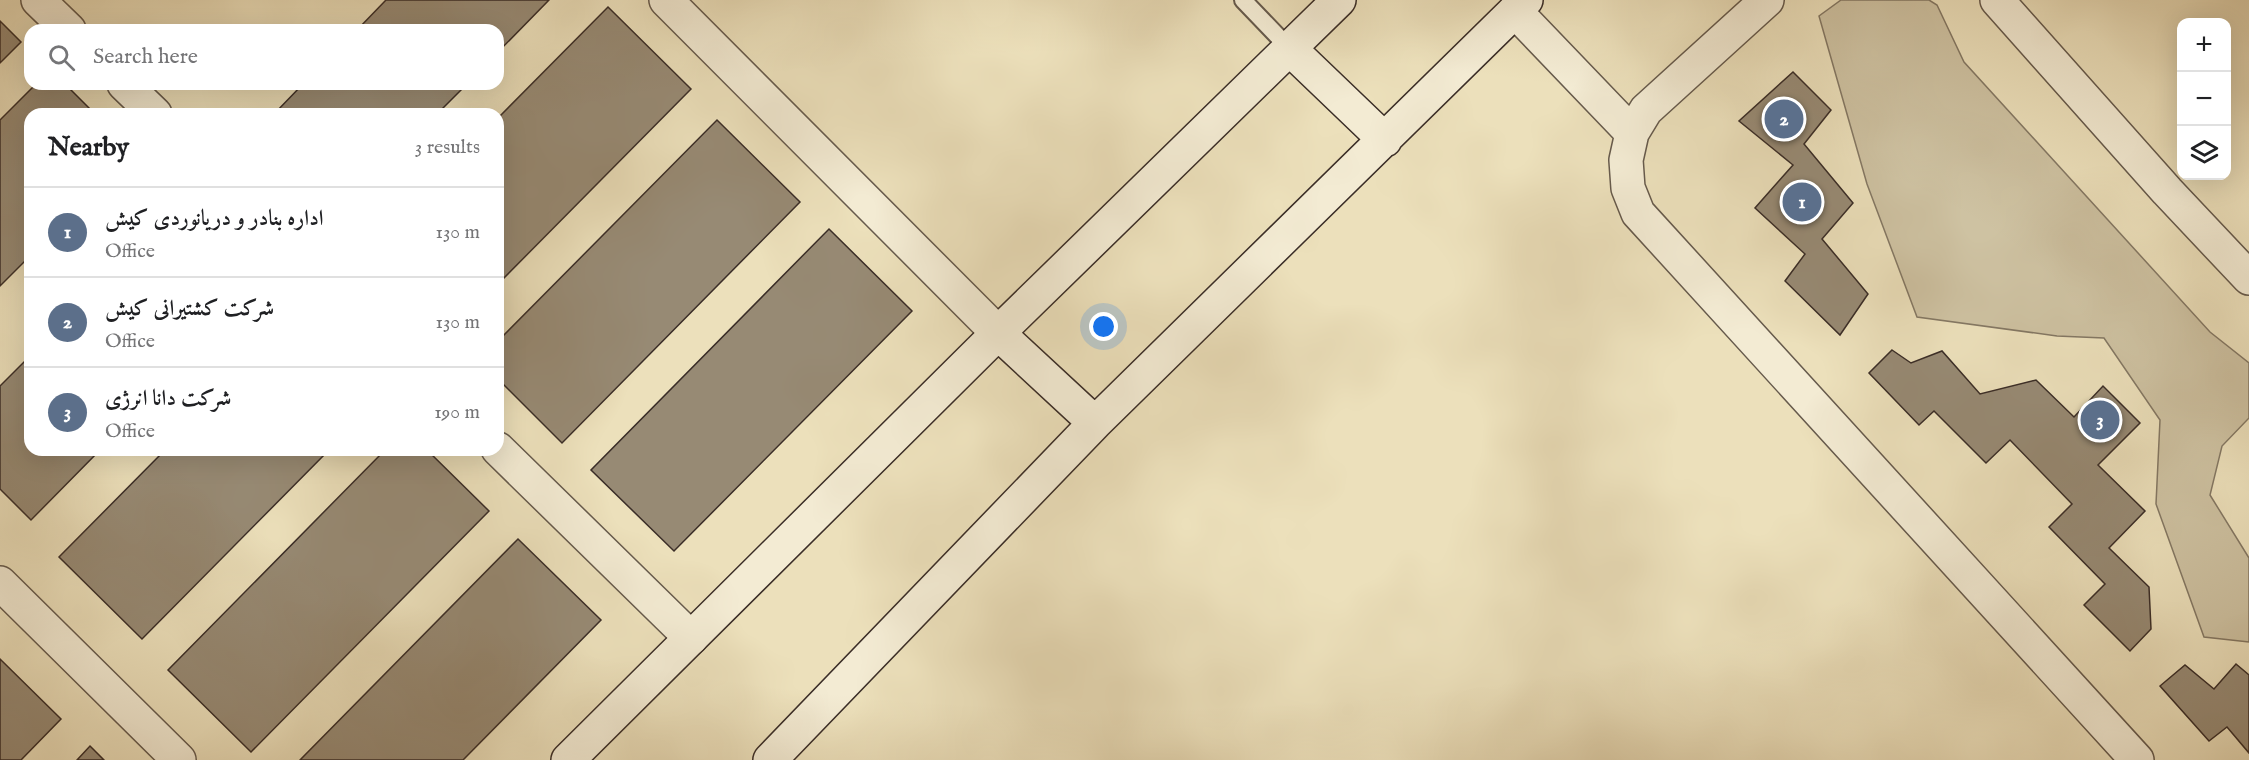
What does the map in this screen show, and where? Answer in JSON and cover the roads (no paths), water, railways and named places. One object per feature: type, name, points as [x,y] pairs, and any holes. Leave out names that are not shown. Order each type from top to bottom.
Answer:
[{"type":"street","points":[[38,0],[63,24]]},
{"type":"street","points":[[666,0],[998,333],[1095,423]]},
{"type":"street","points":[[568,760],[998,333],[1339,0]]},
{"type":"street","points":[[1767,0],[1646,110],[1632,133],[1626,160],[1628,188],[1638,213],[2137,760]]},
{"type":"street","points":[[1997,0],[2167,191],[2249,278]]},
{"type":"street","points":[[770,760],[1095,423],[1521,5],[1632,133]]},
{"type":"street","points":[[1289,48],[1384,140]]},
{"type":"street","points":[[130,90],[149,108]]},
{"type":"street","points":[[504,455],[691,638]]},
{"type":"street","points":[[0,583],[179,760]]},
{"type":"lane","points":[[1243,0],[1289,48]]},
{"type":"place","name":"شرکت کشتیرانی کیش","points":[[1784,119]]},
{"type":"place","name":"اداره بنادر و دریانوردی کیش","points":[[1802,202]]},
{"type":"place","name":"شرکت دانا انرژی","points":[[2100,420]]}]
